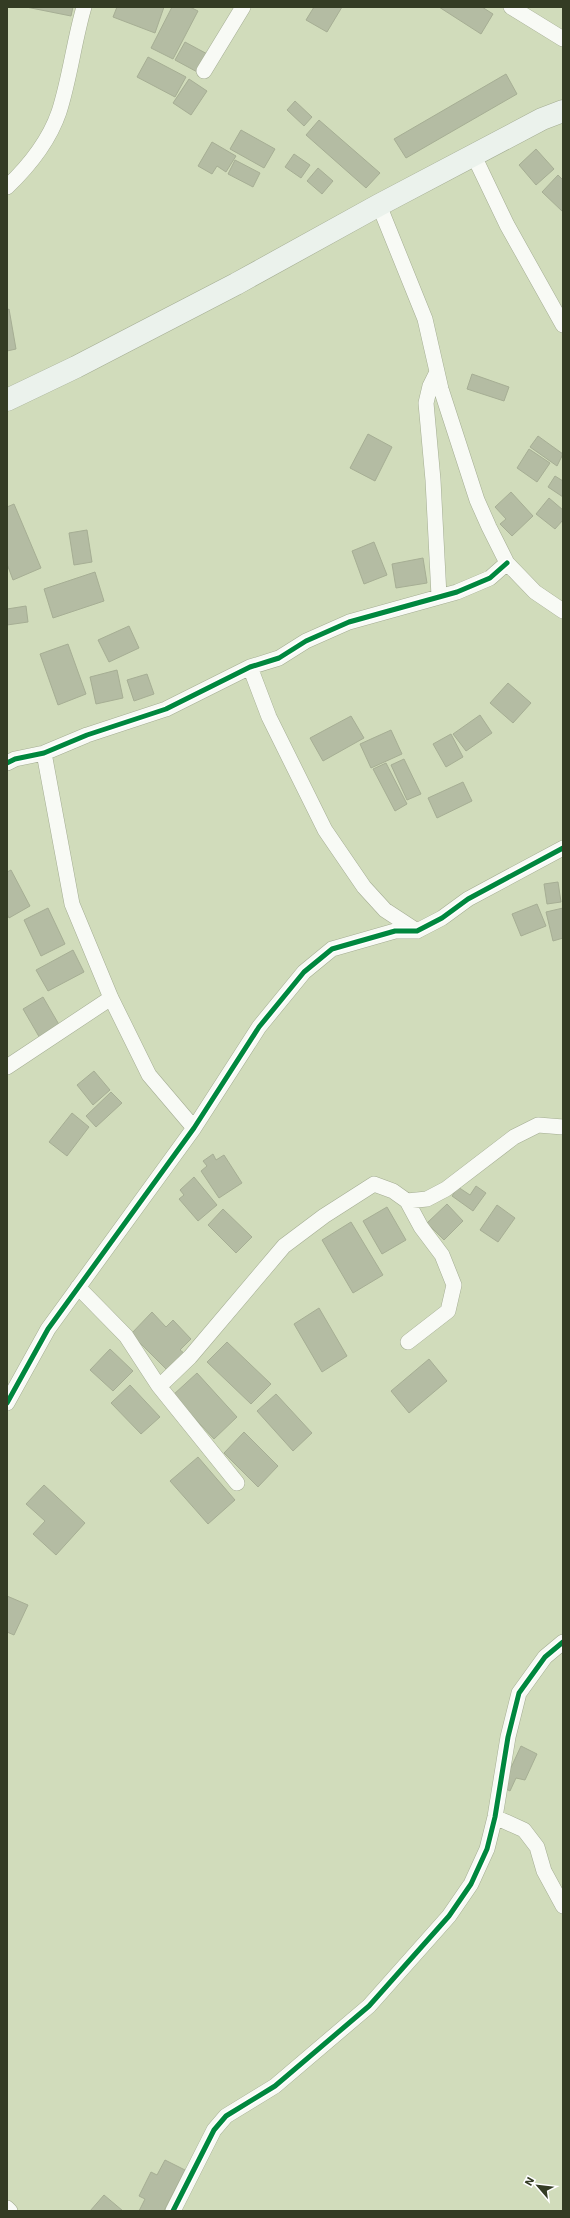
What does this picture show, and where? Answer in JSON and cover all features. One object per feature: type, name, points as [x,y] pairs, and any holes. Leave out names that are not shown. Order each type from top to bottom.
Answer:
[{"type":"main road","points":[[7,400],[76,367],[229,288],[379,205],[542,119],[563,111]]},
{"type":"street","points":[[7,187],[20,175],[43,145],[58,112],[84,7]]},
{"type":"street","points":[[204,71],[243,7]]},
{"type":"street","points":[[511,7],[563,38]]},
{"type":"street","points":[[474,156],[507,225],[563,325]]},
{"type":"street","points":[[379,205],[425,319],[437,372],[477,500],[507,563],[535,592],[563,611]]},
{"type":"street","points":[[437,372],[430,386],[426,403],[433,480],[440,596]]},
{"type":"street","points":[[7,763],[15,759],[44,753],[87,735],[166,709],[250,667],[279,658],[306,641],[348,622],[457,592],[490,578],[507,563]]},
{"type":"street","points":[[250,667],[269,718],[325,830],[364,887],[385,910],[418,931]]},
{"type":"street","points":[[44,753],[72,904],[111,998],[149,1075],[194,1128]]},
{"type":"street","points":[[7,1403],[48,1329],[194,1128],[259,1027],[304,972],[332,950],[395,931],[418,931],[442,918],[468,899],[563,848]]},
{"type":"street","points":[[7,1067],[111,998]]},
{"type":"street","points":[[407,1201],[426,1199],[446,1189],[514,1137],[538,1125],[563,1127]]},
{"type":"street","points":[[158,1385],[165,1381],[190,1356],[284,1246],[324,1216],[374,1184],[393,1191],[407,1201],[421,1226],[442,1255],[454,1285],[448,1311],[408,1342]]},
{"type":"street","points":[[78,1287],[126,1336],[158,1385],[237,1483]]},
{"type":"street","points":[[174,2211],[214,2130],[226,2116],[275,2086],[369,2006],[449,1916],[472,1884],[487,1849],[495,1818],[508,1737],[519,1693],[545,1657],[563,1642]]},
{"type":"street","points":[[495,1818],[524,1830],[537,1847],[544,1872],[563,1906]]},
{"type":"street","points":[[7,2208],[10,2211]]},
{"type":"building","points":[[26,7],[73,7],[71,16]]},
{"type":"building","points":[[117,7],[164,7],[155,33],[113,17]]},
{"type":"building","points":[[172,7],[190,7],[198,11],[173,59],[151,48]]},
{"type":"building","points":[[314,7],[342,7],[327,32],[306,20]]},
{"type":"building","points":[[439,7],[482,7],[493,14],[481,34]]},
{"type":"building","points":[[185,42],[211,56],[201,74],[175,60]]},
{"type":"building","points":[[148,57],[186,77],[175,97],[137,77]]},
{"type":"building","points":[[506,74],[517,94],[406,158],[394,139]]},
{"type":"building","points":[[189,79],[207,91],[191,115],[173,103]]},
{"type":"building","points":[[295,101],[312,117],[304,126],[287,110]]},
{"type":"building","points":[[319,120],[380,173],[366,188],[306,135]]},
{"type":"building","points":[[241,130],[275,149],[264,168],[230,149]]},
{"type":"building","points":[[212,142],[236,156],[226,172],[217,166],[212,174],[198,166]]},
{"type":"building","points":[[536,149],[554,169],[536,185],[519,165]]},
{"type":"building","points":[[294,154],[310,165],[301,178],[285,167]]},
{"type":"building","points":[[235,160],[260,173],[253,187],[228,174]]},
{"type":"building","points":[[318,168],[333,181],[322,194],[307,181]]},
{"type":"building","points":[[558,175],[563,180],[563,212],[542,192]]},
{"type":"building","points":[[9,309],[16,349],[7,351],[7,310]]},
{"type":"building","points":[[472,374],[509,387],[504,401],[467,389]]},
{"type":"building","points":[[368,434],[392,447],[375,481],[350,468]]},
{"type":"building","points":[[538,436],[563,454],[557,466],[530,447]]},
{"type":"building","points":[[529,449],[550,463],[537,482],[517,468]]},
{"type":"building","points":[[555,476],[563,481],[563,497],[548,487]]},
{"type":"building","points":[[511,492],[533,516],[512,536],[500,524],[506,519],[495,507]]},
{"type":"building","points":[[549,498],[563,510],[563,520],[555,529],[536,514]]},
{"type":"building","points":[[14,504],[41,568],[13,580],[7,564],[7,507]]},
{"type":"building","points":[[87,530],[92,562],[74,565],[69,533]]},
{"type":"building","points":[[374,542],[387,575],[364,584],[352,551]]},
{"type":"building","points":[[423,558],[427,583],[396,588],[392,564]]},
{"type":"building","points":[[95,572],[104,601],[53,618],[44,589]]},
{"type":"building","points":[[26,606],[28,622],[7,625],[7,609]]},
{"type":"building","points":[[129,626],[139,648],[109,662],[98,640]]},
{"type":"building","points":[[68,644],[86,694],[58,705],[40,654]]},
{"type":"building","points":[[117,670],[123,698],[96,704],[90,677]]},
{"type":"building","points":[[147,674],[154,694],[134,701],[127,680]]},
{"type":"building","points":[[508,683],[531,703],[513,723],[490,703]]},
{"type":"building","points":[[480,715],[492,733],[466,751],[453,734]]},
{"type":"building","points":[[351,716],[364,738],[323,761],[310,738]]},
{"type":"building","points":[[391,730],[402,754],[371,768],[360,744]]},
{"type":"building","points":[[451,734],[463,757],[446,767],[433,744]]},
{"type":"building","points":[[404,759],[421,794],[407,800],[391,765]]},
{"type":"building","points":[[386,763],[407,804],[395,811],[373,769]]},
{"type":"building","points":[[463,782],[472,801],[437,818],[428,798]]},
{"type":"building","points":[[11,870],[30,906],[9,918],[7,914],[7,872]]},
{"type":"building","points":[[558,882],[561,902],[547,904],[544,884]]},
{"type":"building","points":[[537,904],[546,926],[521,936],[512,914]]},
{"type":"building","points":[[48,908],[65,944],[41,956],[24,920]]},
{"type":"building","points":[[563,908],[563,938],[553,941],[546,912]]},
{"type":"building","points":[[73,950],[84,972],[48,991],[36,970]]},
{"type":"building","points":[[43,997],[61,1028],[41,1040],[23,1009]]},
{"type":"building","points":[[94,1071],[110,1090],[93,1105],[77,1085]]},
{"type":"building","points":[[111,1092],[122,1103],[96,1127],[86,1116]]},
{"type":"building","points":[[72,1113],[89,1127],[67,1156],[49,1142]]},
{"type":"building","points":[[213,1154],[216,1160],[224,1155],[242,1183],[219,1198],[201,1171],[207,1166],[203,1161]]},
{"type":"building","points":[[194,1177],[217,1205],[198,1221],[179,1199],[184,1195],[180,1190]]},
{"type":"building","points":[[476,1186],[486,1193],[473,1211],[452,1196],[458,1187],[470,1195]]},
{"type":"building","points":[[447,1204],[463,1221],[444,1240],[427,1223]]},
{"type":"building","points":[[497,1205],[515,1218],[498,1242],[480,1230]]},
{"type":"building","points":[[387,1207],[406,1240],[382,1254],[363,1221]]},
{"type":"building","points":[[223,1209],[252,1237],[236,1253],[208,1225]]},
{"type":"building","points":[[351,1222],[383,1275],[353,1293],[322,1240]]},
{"type":"building","points":[[319,1308],[347,1356],[322,1372],[294,1324]]},
{"type":"building","points":[[152,1312],[166,1327],[173,1320],[191,1339],[180,1350],[184,1353],[167,1370],[131,1334]]},
{"type":"building","points":[[227,1342],[271,1384],[251,1404],[207,1362]]},
{"type":"building","points":[[110,1349],[133,1371],[113,1391],[90,1370]]},
{"type":"building","points":[[429,1359],[447,1381],[409,1413],[391,1391]]},
{"type":"building","points":[[197,1373],[237,1417],[214,1439],[173,1395]]},
{"type":"building","points":[[130,1385],[160,1417],[141,1434],[111,1403]]},
{"type":"building","points":[[276,1394],[312,1433],[293,1451],[257,1411]]},
{"type":"building","points":[[244,1432],[278,1466],[258,1487],[224,1453]]},
{"type":"building","points":[[198,1457],[235,1500],[208,1524],[170,1481]]},
{"type":"building","points":[[44,1485],[85,1523],[56,1555],[33,1534],[45,1521],[26,1504]]},
{"type":"building","points":[[7,1596],[28,1605],[14,1635],[7,1632]]},
{"type":"building","points":[[521,1746],[537,1754],[525,1780],[516,1778],[510,1791],[502,1787]]},
{"type":"building","points":[[165,2160],[185,2170],[164,2211],[139,2211],[145,2199],[139,2196],[151,2172],[157,2175]]},
{"type":"building","points":[[104,2195],[123,2211],[90,2211]]},
{"type":"cycle path","points":[[7,763],[15,759],[44,753],[87,735],[166,709],[250,667],[279,658],[306,641],[349,622],[457,592],[490,578],[507,563]]},
{"type":"cycle path","points":[[7,1403],[48,1329],[194,1128],[259,1027],[304,972],[332,949],[395,931],[417,931],[442,918],[468,899],[563,848]]},
{"type":"cycle path","points":[[173,2211],[214,2130],[226,2116],[275,2086],[369,2006],[449,1916],[471,1884],[487,1849],[495,1817],[508,1737],[519,1693],[545,1657],[563,1642]]}]
